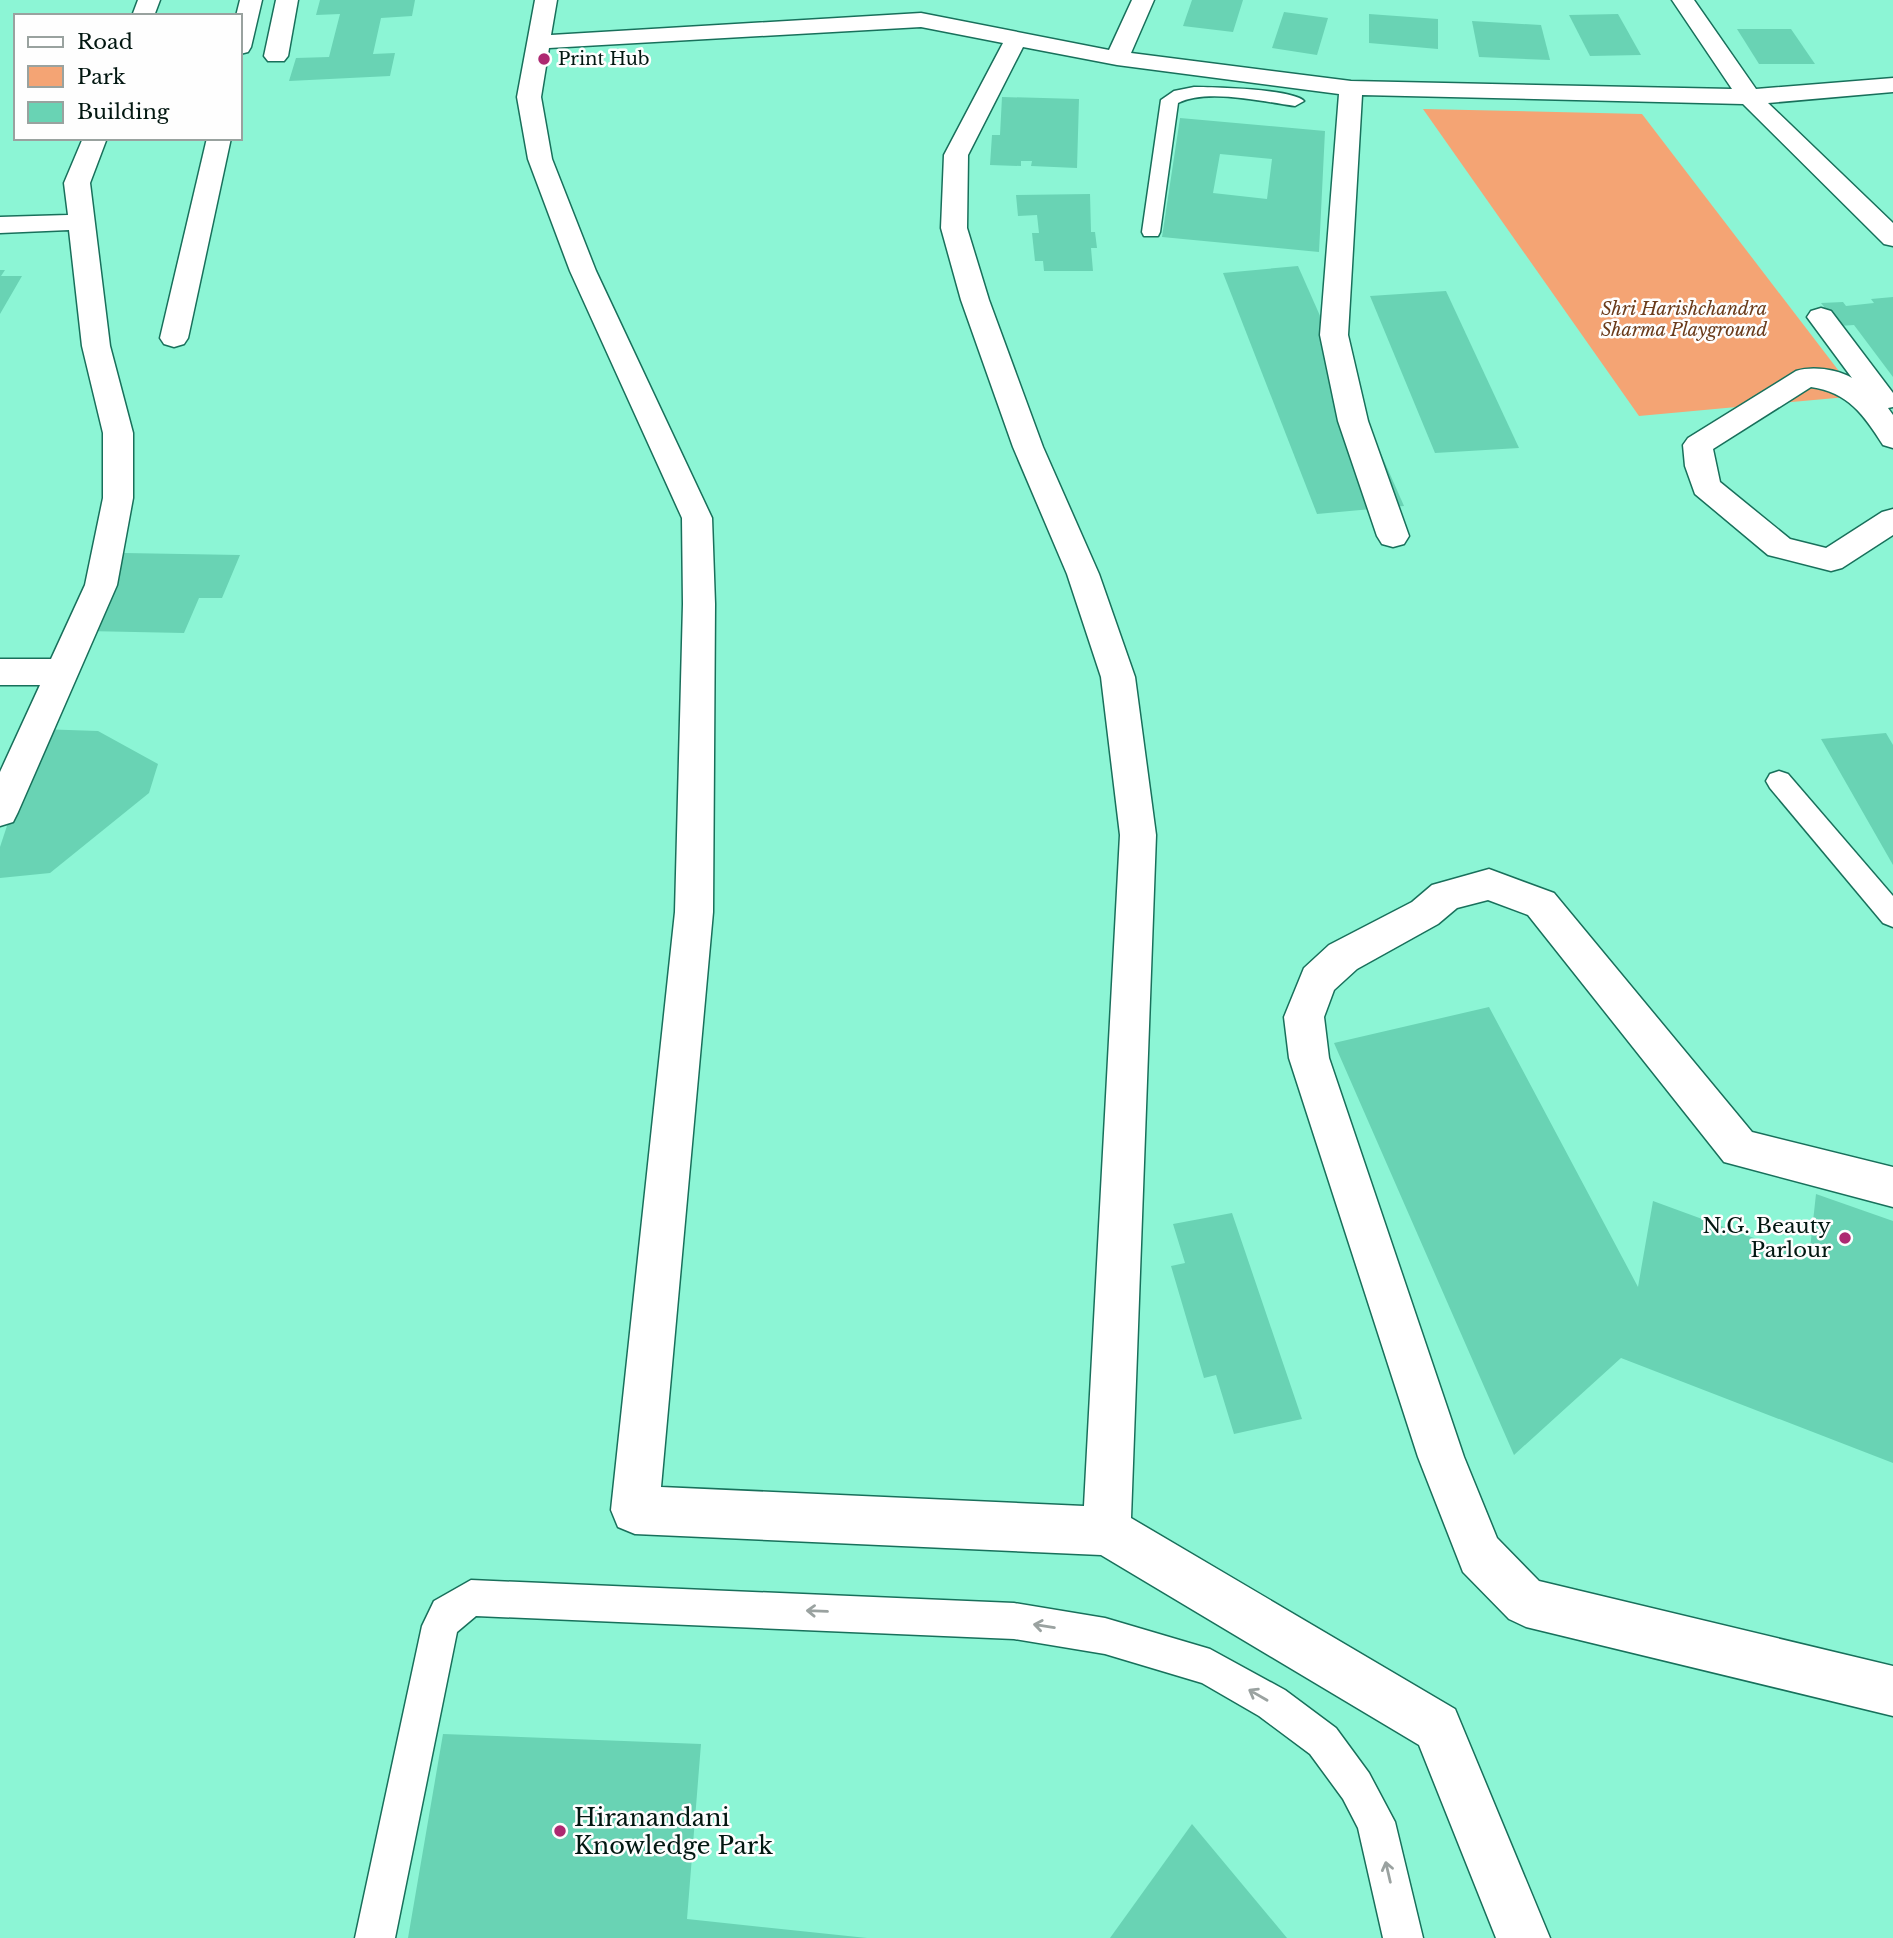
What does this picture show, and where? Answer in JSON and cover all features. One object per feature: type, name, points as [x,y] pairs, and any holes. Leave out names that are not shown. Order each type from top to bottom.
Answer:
[{"type":"street","points":[[242,38],[251,0]]},
{"type":"street","points":[[276,56],[287,0]]},
{"type":"street","points":[[547,0],[529,97],[540,159],[583,271],[697,518],[699,604],[694,912],[635,1510],[1107,1531],[1437,1727],[1523,1938]]},
{"type":"street","points":[[1117,58],[1143,0]]},
{"type":"street","points":[[1683,0],[1749,96],[1893,238]]},
{"type":"street","points":[[541,42],[921,20],[1254,86],[1749,96],[1893,85]]},
{"type":"street","points":[[1017,37],[956,155],[954,228],[975,300],[1024,435],[1083,573],[1118,677],[1138,835],[1107,1531]]},
{"type":"street","points":[[1351,88],[1334,335],[1353,421],[1393,536]]},
{"type":"street","points":[[0,812],[101,585],[118,498],[118,433],[96,346],[77,183],[94,140]]},
{"type":"street","points":[[174,338],[219,140]]},
{"type":"street","points":[[0,225],[82,222]]},
{"type":"street","points":[[1821,317],[1893,414]]},
{"type":"street","points":[[1893,438],[1872,405],[1836,380],[1806,377],[1698,445],[1706,487],[1779,547],[1831,560],[1893,520]]},
{"type":"street","points":[[0,672],[62,672]]},
{"type":"street","points":[[1893,1187],[1738,1148],[1541,904],[1489,884],[1445,896],[1425,913],[1343,957],[1318,980],[1304,1017],[1308,1058],[1441,1457],[1480,1555],[1526,1602],[1893,1691]]},
{"type":"lane","points":[[1151,232],[1170,100],[1175,96],[1191,93],[1254,86],[1295,101]]},
{"type":"lane","points":[[1779,782],[1893,915]]},
{"type":"lane","points":[[375,1938],[440,1626],[447,1614],[471,1598],[1014,1621],[1105,1636],[1210,1667],[1272,1703],[1323,1741],[1339,1763],[1376,1822],[1403,1938]]},
{"type":"green space","name":"Shri Harishchandra Sharma Playground","points":[[1423,109],[1642,114],[1858,396],[1639,416]]},
{"type":"building","points":[[320,0],[415,0],[412,16],[381,18],[373,54],[395,53],[390,76],[289,81],[296,58],[329,57],[340,14],[316,15]]},
{"type":"building","points":[[1192,0],[1243,0],[1233,32],[1183,26]]},
{"type":"building","points":[[1284,12],[1328,18],[1317,55],[1272,48]]},
{"type":"building","points":[[1369,14],[1438,19],[1438,49],[1369,43]]},
{"type":"building","points":[[1618,14],[1641,55],[1590,56],[1569,15]]},
{"type":"building","points":[[1472,21],[1541,25],[1550,60],[1479,57]]},
{"type":"building","points":[[1737,29],[1791,29],[1815,64],[1759,64]]},
{"type":"building","points":[[1002,97],[1079,99],[1077,168],[1031,166],[1032,161],[1021,161],[1021,166],[990,165],[992,135],[1000,135]]},
{"type":"building","points":[[1180,118],[1325,131],[1319,252],[1162,237]],"holes":[[[1220,154],[1272,159],[1267,199],[1213,193]]]},
{"type":"building","points":[[1090,194],[1091,232],[1095,232],[1097,248],[1091,248],[1093,271],[1044,271],[1043,261],[1035,261],[1032,233],[1039,233],[1037,215],[1018,216],[1016,195]]},
{"type":"building","points":[[1298,266],[1404,506],[1317,514],[1223,273]]},
{"type":"building","points":[[0,270],[5,270],[1,276],[22,276],[0,314]]},
{"type":"building","points":[[1446,291],[1519,448],[1435,453],[1370,296]]},
{"type":"building","points":[[1893,297],[1893,377],[1854,325],[1839,326],[1821,303],[1843,302],[1846,306],[1874,303],[1871,299]]},
{"type":"building","points":[[124,553],[240,555],[222,598],[199,598],[184,633],[86,631]]},
{"type":"building","points":[[39,729],[98,731],[158,764],[149,793],[50,873],[0,878],[0,847]]},
{"type":"building","points":[[1886,733],[1893,745],[1893,865],[1821,739]]},
{"type":"building","points":[[1489,1007],[1638,1287],[1653,1201],[1809,1258],[1816,1194],[1893,1221],[1893,1463],[1621,1358],[1514,1455],[1334,1043]]},
{"type":"building","points":[[1232,1213],[1302,1419],[1234,1434],[1216,1375],[1204,1378],[1171,1266],[1185,1263],[1173,1224]]},
{"type":"building","name":"Hiranandani Knowledge Park","points":[[443,1734],[701,1744],[687,1919],[867,1938],[408,1938]]},
{"type":"building","points":[[1192,1824],[1287,1938],[1110,1938]]},
{"type":"place","name":"Print Hub","points":[[544,59]]},
{"type":"place","name":"N.G. Beauty Parlour","points":[[1845,1238]]},
{"type":"place","name":"Hiranandani Knowledge Park","points":[[560,1831]]}]
